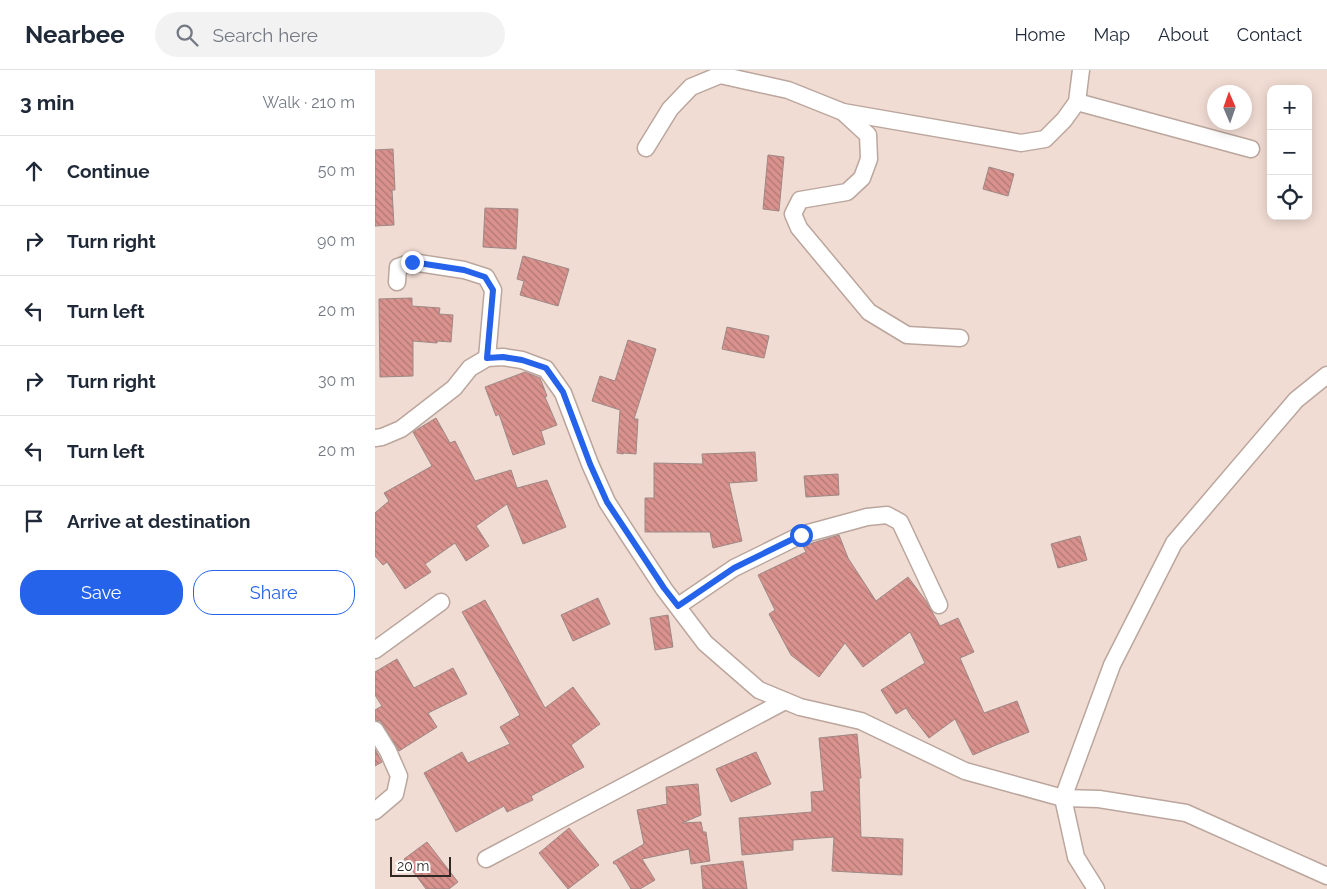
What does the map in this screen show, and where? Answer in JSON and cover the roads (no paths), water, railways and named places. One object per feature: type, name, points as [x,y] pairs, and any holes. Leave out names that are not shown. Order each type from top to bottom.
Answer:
[{"type":"street","points":[[645,148],[670,109],[691,87],[720,75],[788,90],[843,112],[1021,143],[1045,139],[1064,120],[1077,102],[1081,70]]},
{"type":"street","points":[[1077,102],[1251,149]]},
{"type":"street","points":[[843,112],[868,135],[869,159],[862,178],[847,192],[800,200],[793,214],[799,228],[869,312],[907,335],[960,338]]},
{"type":"street","points":[[397,282],[398,267],[412,262],[464,270],[485,277],[493,290],[487,358]]},
{"type":"street","points":[[375,438],[382,438],[401,429],[454,388],[470,368],[487,358],[503,357],[522,360],[546,368],[563,392],[590,464],[607,502],[664,588],[705,643],[759,690],[799,707],[861,721],[965,772],[1063,798],[1099,798],[1186,813],[1327,876]]},
{"type":"street","points":[[1096,889],[1076,858],[1063,798],[1112,666],[1174,543],[1296,400],[1327,375]]},
{"type":"street","points":[[678,606],[734,568],[801,535],[867,517],[887,516],[900,522],[939,604]]},
{"type":"street","points":[[375,650],[441,602]]},
{"type":"street","points":[[486,859],[785,701]]},
{"type":"street","points":[[375,730],[388,751],[399,776],[395,794],[375,811]]}]
